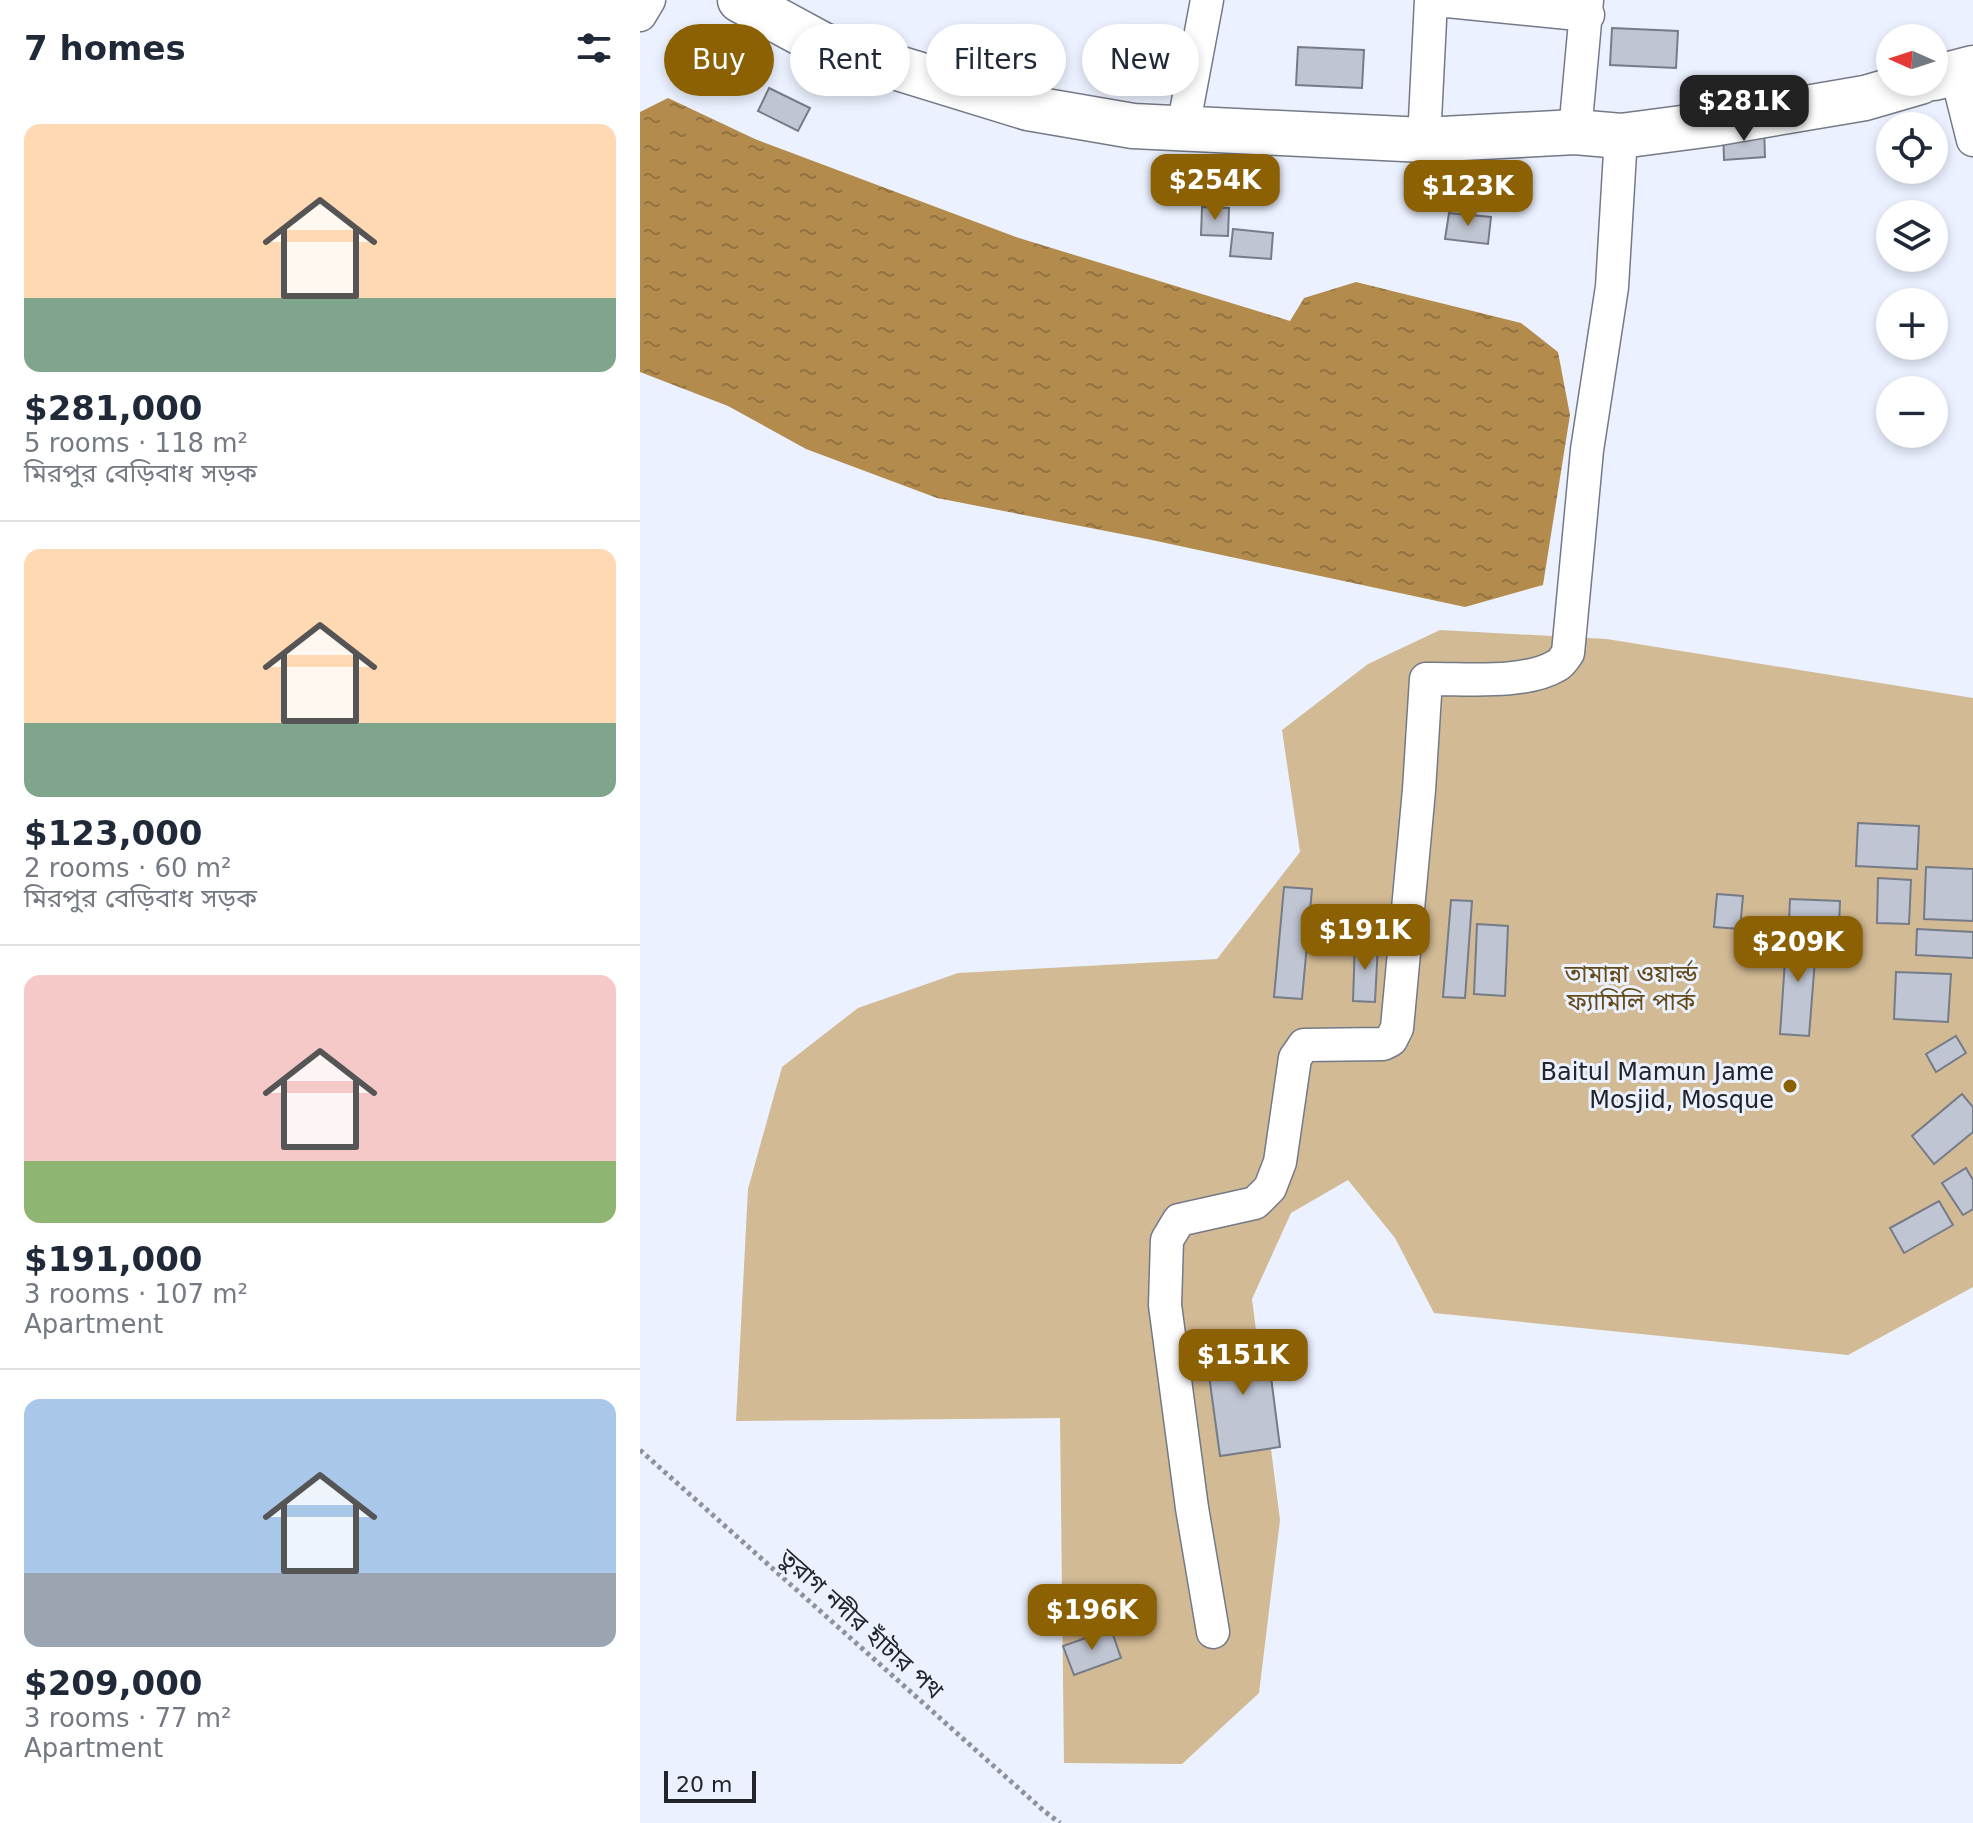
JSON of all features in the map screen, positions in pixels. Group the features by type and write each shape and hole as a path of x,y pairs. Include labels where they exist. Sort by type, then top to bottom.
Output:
{"highway":[{"path":"740,0 823,45 1028,108 1133,126 1424,140 1575,132 1621,136 1712,124 1876,95"}],"street":[{"path":"640,15 649,0"},
{"path":"1183,128 1207,0"},
{"path":"1424,140 1434,0 1588,7 1575,132"},
{"path":"1948,80 1973,140"},
{"path":"1213,1632 1192,1508 1165,1305 1167,1240 1179,1220 1255,1203 1270,1188 1280,1162 1295,1058 1304,1045 1383,1044 1391,1040 1397,1028 1426,679 1509,677 1545,672 1560,665 1568,653 1587,450 1612,287 1621,136"}],"path":[{"name":"তুরাগ নদীর হাঁটার পথ","path":"640,1450 1060,1823"}],"green space":[{"name":"তামান্না ওয়ার্ল্ড ফ্যামিলি পার্ক","path":"1440,630 1607,639 1973,698 1973,1287 1848,1355 1434,1313 1395,1238 1348,1180 1291,1213 1252,1299 1280,1520 1259,1693 1182,1764 1064,1763 1060,1418 736,1421 748,1189 782,1067 858,1008 958,973 1217,959 1300,852 1282,730 1368,664"}],"water":[{"path":"668,98 755,139 1019,238 1290,321 1304,298 1356,282 1521,323 1558,352 1570,415 1543,585 1465,607 937,498 806,449 728,406 640,372 640,112"}],"building":[{"path":"1612,28 1678,31 1676,68 1610,65"},
{"path":"1298,47 1364,50 1362,88 1296,85"},
{"path":"774,90 810,108 798,131 758,111 765,96 774,96"},
{"path":"1764,127 1765,157 1724,160 1723,129"},
{"path":"1202,207 1229,208 1228,236 1201,235"},
{"path":"1449,213 1491,217 1488,244 1445,239"},
{"path":"1233,229 1273,233 1271,259 1230,256"},
{"path":"1858,823 1919,826 1917,869 1856,866"},
{"path":"1926,867 1973,869 1973,921 1924,919"},
{"path":"1878,878 1911,880 1909,924 1877,923"},
{"path":"1284,887 1312,889 1302,999 1274,997"},
{"path":"1717,894 1743,896 1740,929 1714,927"},
{"path":"1790,899 1840,901 1839,926 1789,923"},
{"path":"1451,900 1472,901 1465,998 1443,997"},
{"path":"1477,924 1508,926 1505,996 1474,994"},
{"path":"1917,929 1973,932 1973,958 1916,955"},
{"path":"1787,932 1817,934 1809,1036 1780,1034"},
{"path":"1355,942 1378,943 1375,1002 1353,1001"},
{"path":"1896,972 1951,974 1948,1022 1894,1019"},
{"path":"1956,1036 1966,1053 1936,1072 1926,1054"},
{"path":"1962,1094 1973,1107 1973,1132 1934,1164 1912,1136"},
{"path":"1966,1168 1973,1180 1973,1209 1963,1215 1942,1183"},
{"path":"1939,1201 1953,1225 1904,1253 1890,1228"},
{"path":"1266,1338 1280,1447 1220,1456 1205,1346"},
{"path":"1111,1629 1121,1658 1074,1675 1063,1646"}],"place":[{"name":"Baitul Mamun Jame Mosjid, Mosque","path":"1790,1086"}]}
